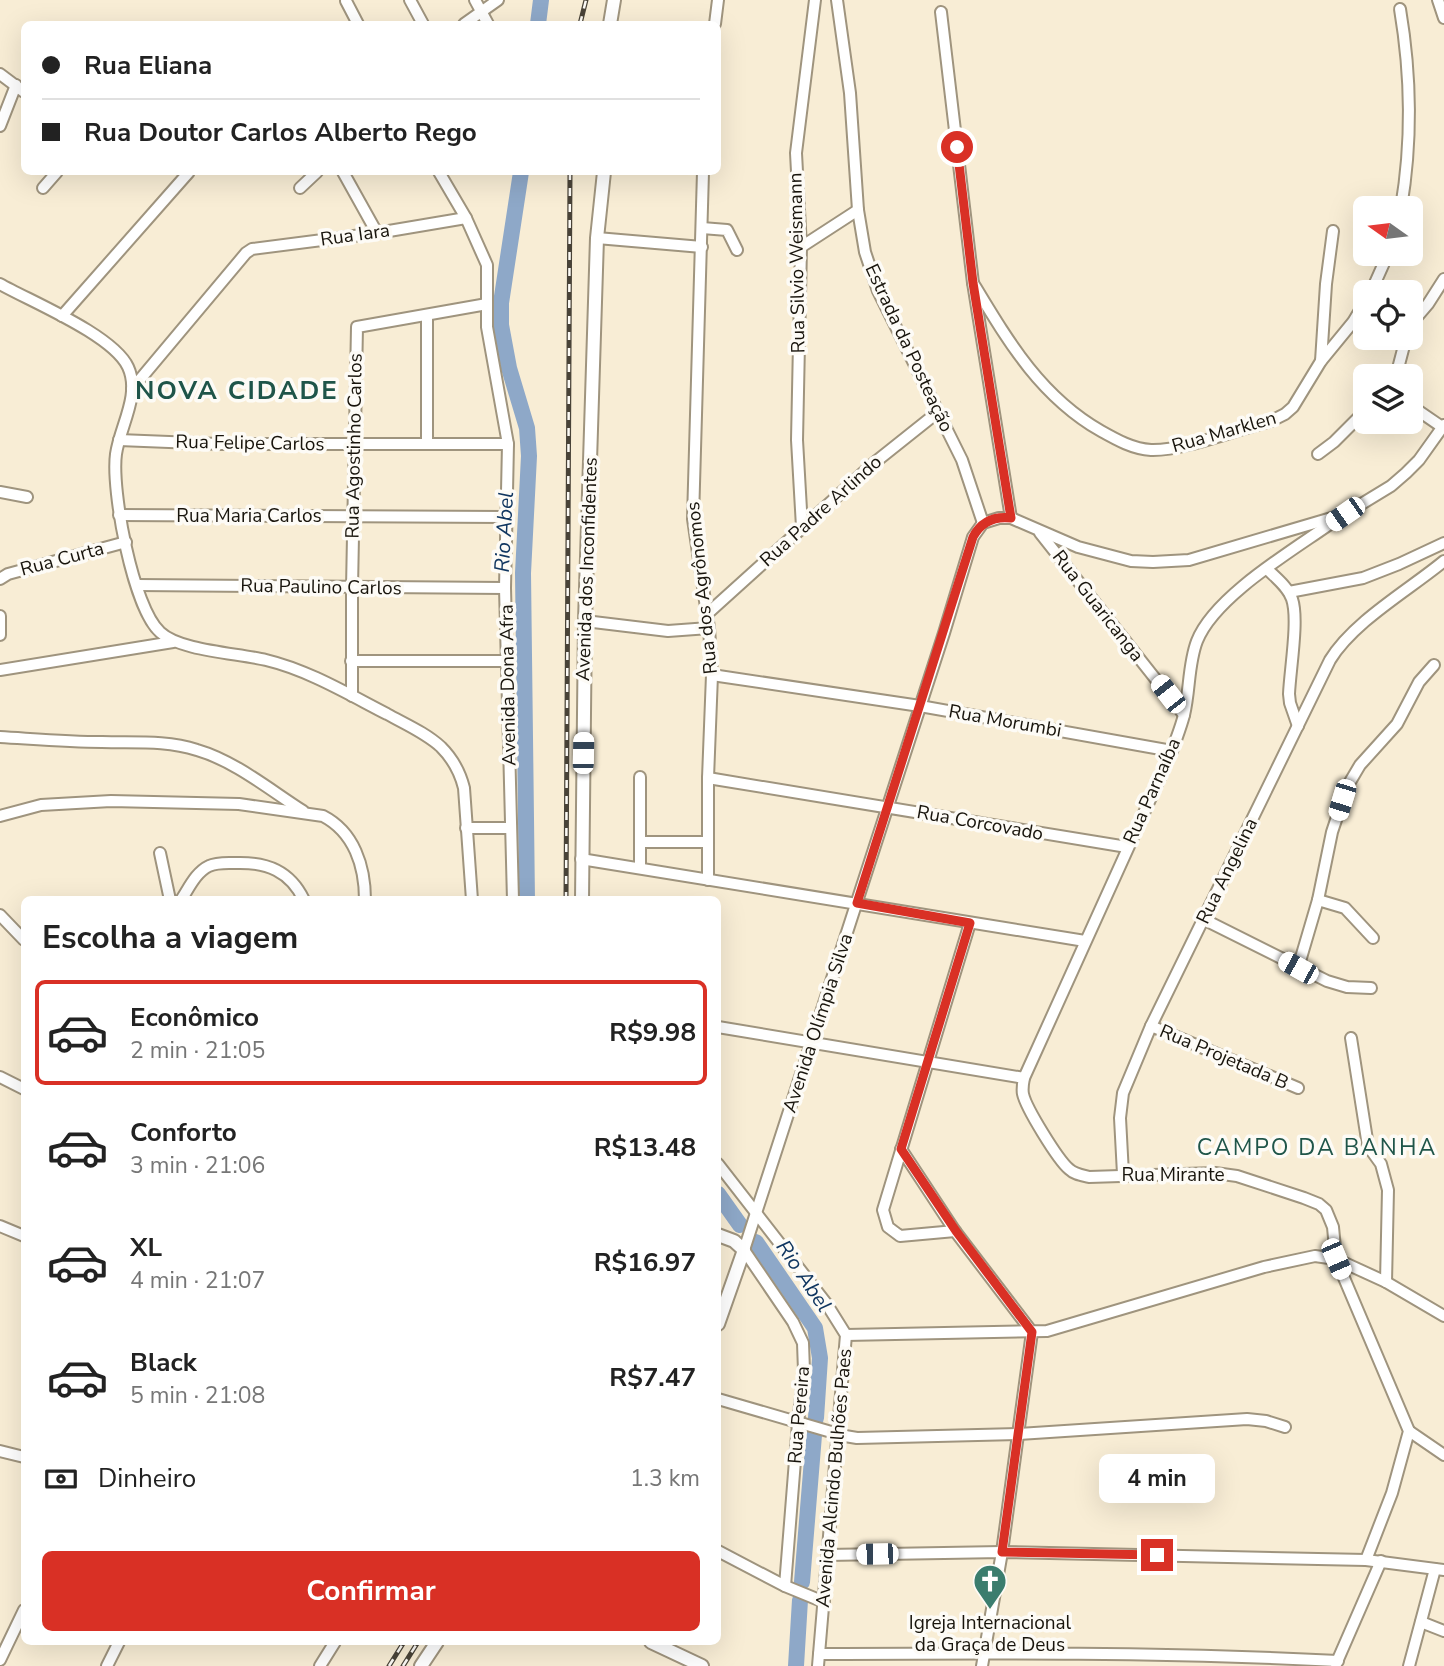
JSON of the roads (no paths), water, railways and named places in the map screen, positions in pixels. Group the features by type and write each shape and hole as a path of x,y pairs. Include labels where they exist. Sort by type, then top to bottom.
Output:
{"main road":[{"path":"610,21 614,0"},
{"name":"Avenida dos Inconfidentes","path":"582,896 585,621 597,238 604,175"},
{"name":"Rua Pereira","path":"721,1237 745,1247"},
{"name":"Avenida Olímpia Silva","path":"721,1315 745,1247"},
{"path":"421,1666 435,1645"},
{"path":"657,1645 702,1666"}],"street":[{"path":"410,0 421,21"},
{"path":"475,0 486,21"},
{"path":"469,21 498,0"},
{"path":"715,21 718,0"},
{"name":"Rua Silvio Weismann","path":"802,527 797,440 800,247 796,141 815,0"},
{"name":"Estrada da Posteação","path":"837,0 850,93 858,210 865,252 874,281 962,460 983,523"},
{"path":"1438,0 1444,18"},
{"path":"346,1 356,21"},
{"path":"1400,9 1409,79 1407,165 1403,196"},
{"path":"941,12 973,283 1011,518"},
{"path":"0,74 20,89 0,126"},
{"path":"43,188 54,175"},
{"path":"62,316 186,175"},
{"path":"300,188 314,175"},
{"path":"345,175 377,233"},
{"name":"Avenida Dona Afra","path":"441,175 466,218 487,264 490,345 508,444 505,588 513,896"},
{"name":"Rua dos Agrônomos","path":"703,175 693,519 709,628 712,676 708,880"},
{"path":"800,247 858,210"},
{"name":"Rua Iara","path":"132,389 246,253 261,247 377,233 466,218"},
{"path":"702,228 727,230 737,250"},
{"path":"1321,361 1333,231"},
{"path":"597,238 702,247"},
{"path":"1423,311 1444,279"},
{"name":"Rua Marklen","path":"973,283 1019,357 1048,391 1089,424 1112,437 1150,450 1180,446 1278,418 1293,407 1321,361 1353,322"},
{"path":"0,284 62,316 114,349 128,366 132,389 129,408 118,440 115,484 119,515 137,585 156,628 173,642"},
{"name":"Rua Agostinho Carlos","path":"352,696 357,327 487,304"},
{"path":"427,316 427,444"},
{"name":"Rua Padre Arlindo","path":"707,614 873,463 938,412"},
{"path":"983,523 999,518 1011,518 1039,531 1131,561 1171,562 1218,552 1345,514 1391,486 1419,460 1443,426 1423,413"},
{"path":"1318,454 1353,423"},
{"name":"Rua Felipe Carlos","path":"118,440 219,444 508,444"},
{"path":"0,492 27,497"},
{"name":"Rua Parnaíba","path":"1024,1078 1172,751 1184,715 1193,655 1202,629 1220,606 1345,514"},
{"name":"Rua Maria Carlos","path":"119,515 506,517"},
{"name":"Avenida Olímpia Silva","path":"745,1247 973,537 983,523"},
{"name":"Rua Guaricanga","path":"1039,531 1184,715"},
{"name":"Rua Curta","path":"4,576 126,542"},
{"path":"1289,592 1363,578 1444,542"},
{"name":"Rua Angelina","path":"1124,1174 1120,1099 1151,1026 1335,653 1396,597 1444,561"},
{"path":"0,563 4,576"},
{"path":"1267,569 1289,592 1295,614 1290,703 1298,726"},
{"name":"Rua Paulino Carlos","path":"137,585 505,588"},
{"path":"0,616 0,635"},
{"path":"585,621 668,631 709,628"},
{"path":"0,670 173,642 267,660 292,668 352,696 418,731 441,747 459,771 464,788 472,896"},
{"path":"351,661 507,661"},
{"path":"1298,968 1318,900 1332,832 1347,787 1360,765 1397,724 1419,682 1434,665"},
{"name":"Rua Morumbi","path":"712,676 920,706 1172,751"},
{"path":"0,737 80,742 155,742 184,746 199,750 227,764 306,813"},
{"path":"640,777 640,869"},
{"name":"Rua Corcovado","path":"708,778 1127,848"},
{"path":"0,816 41,806 111,801 239,804 306,813 335,822 349,837 361,868 364,896"},
{"path":"467,828 512,828"},
{"path":"640,842 708,842"},
{"path":"160,853 169,896"},
{"path":"581,859 1085,941"},
{"path":"184,896 195,878 212,864 252,862 270,866 285,874 302,896"},
{"path":"1318,900 1345,908 1373,938"},
{"path":"0,915 21,937"},
{"path":"1203,919 1298,968 1338,984 1371,988"},
{"path":"956,1231 900,1236 888,1227 883,1210 970,923"},
{"name":"Rua Projetada B","path":"1151,1026 1298,1087"},
{"path":"721,1028 1024,1078"},
{"path":"1351,1038 1368,1146 1381,1164 1388,1190 1386,1282"},
{"path":"0,1077 21,1087"},
{"name":"Rua Mirante","path":"1024,1078 1023,1094 1026,1104 1063,1164 1071,1171 1089,1177 1215,1172 1237,1176 1323,1206 1330,1217 1336,1259 1409,1431"},
{"path":"901,1149 956,1231 1032,1332 1002,1552 982,1666"},
{"name":"Avenida Alcindo Bulhões Paes","path":"721,1169 754,1219 825,1303 846,1335 832,1432 827,1555 820,1600 818,1660"},
{"path":"0,1226 21,1235"},
{"name":"Rua Pereira","path":"745,1247 793,1322 803,1343 801,1424 788,1588"},
{"path":"846,1335 1032,1332 1060,1328 1287,1261 1315,1256 1336,1259 1386,1282 1444,1316"},
{"path":"721,1400 801,1424 857,1437 1019,1434 1247,1419 1285,1427"},
{"path":"1366,1560 1392,1493 1409,1431 1444,1455"},
{"path":"1,1453 21,1456"},
{"path":"827,1555 1002,1552 1366,1560 1439,1569 1409,1666"},
{"path":"721,1553 788,1588 820,1600"},
{"path":"818,1660 986,1652 1336,1663 1381,1561"},
{"path":"0,1660 21,1616"},
{"path":"1421,1622 1444,1631"},
{"path":"107,1666 117,1645"},
{"path":"320,1666 333,1645"},
{"path":"1109,1666 1113,1654"}],"waterway":[{"name":"Rio Abel","path":"538,21 541,0"},
{"name":"Rio Abel","path":"521,175 501,303 501,325 509,368 527,428 529,456 523,573 527,896"},
{"name":"Rio Abel","path":"721,1198 740,1225"},
{"name":"Rio Abel","path":"756,1242 815,1328 820,1358 816,1418"},
{"name":"Rio Abel","path":"802,1582 814,1435"},
{"name":"Rio Abel","path":"796,1666 800,1600"}],"railway":[{"path":"581,21 586,0"},
{"path":"566,896 570,175"},
{"path":"389,1666 402,1645"},
{"path":"403,1666 416,1645"}],"place":[{"name":"Igreja Internacional da Graça de Deus","path":"990,1611"}],"district":[{"name":"NOVA CIDADE","path":"237,390"},
{"name":"CAMPO DA BANHA","path":"1317,1147"}]}
